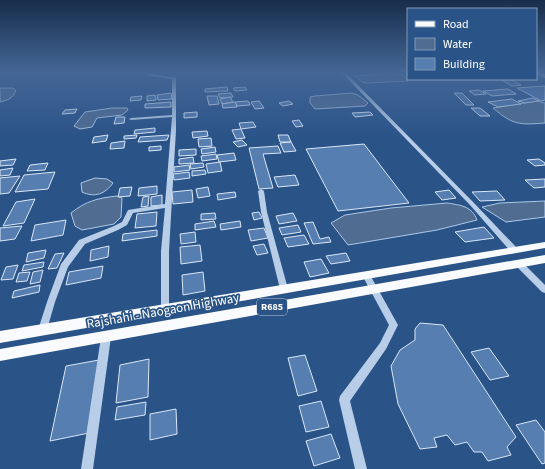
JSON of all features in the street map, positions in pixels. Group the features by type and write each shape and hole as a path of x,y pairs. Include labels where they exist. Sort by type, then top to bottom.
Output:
{"main road":[{"name":"Rajshahi - Naogaon Highway","path":"0,337 545,245"},
{"name":"Rajshahi - Naogaon Highway","path":"0,356 545,259"}],"street":[{"path":"165,310 165,251 174,116 174,94"},
{"path":"364,94 472,204 514,250"},
{"path":"131,119 174,116"},
{"path":"261,191 264,212 284,289"},
{"path":"44,330 51,302 64,266 82,242 125,223 130,211 168,206"},
{"path":"518,263 545,290"},
{"path":"361,469 344,400 383,346 394,325 366,275"},
{"path":"87,469 106,336"}],"water":[{"path":"0,94 14,94 10,99 0,102"},
{"path":"355,94 368,103 365,106 315,109 310,103 310,97"},
{"path":"537,101 545,103 545,123 517,123 506,118 493,108"},
{"path":"112,108 127,108 128,110 122,115 97,118 92,127 80,129 74,126 85,112"},
{"path":"95,178 107,179 113,183 107,190 99,194 91,195 82,192 81,183"},
{"path":"117,196 122,198 121,217 114,224 82,230 75,226 71,213 92,201"},
{"path":"545,201 545,217 506,222 482,207 500,203"},
{"path":"447,203 469,209 475,215 477,220 437,230 348,245 331,223 345,215 391,208"}],"building":[{"path":"171,94 172,99 158,100 157,95"},
{"path":"218,94 231,94 233,97 220,98"},
{"path":"455,94 463,94 474,105 466,105"},
{"path":"488,94 516,94 492,96"},
{"path":"528,94 545,94 545,100 541,101"},
{"path":"155,95 156,100 147,101 147,96"},
{"path":"142,96 141,100 130,101 131,97"},
{"path":"207,96 217,96 219,104 209,105"},
{"path":"230,97 233,102 222,104 220,99"},
{"path":"532,98 539,101 525,103 518,101"},
{"path":"512,99 521,104 498,107 488,102"},
{"path":"248,101 250,105 237,106 235,102"},
{"path":"259,101 264,108 255,109 251,102"},
{"path":"289,101 293,104 283,106 279,103"},
{"path":"171,102 171,107 145,108 145,104"},
{"path":"235,102 237,107 223,108 222,104"},
{"path":"471,108 480,108 490,116 480,116"},
{"path":"77,109 75,113 62,114 65,110"},
{"path":"197,112 197,117 184,118 184,113"},
{"path":"370,112 373,115 355,117 352,113"},
{"path":"116,117 125,117 124,123 114,124"},
{"path":"299,120 303,126 296,127 292,121"},
{"path":"253,122 256,127 241,129 239,123"},
{"path":"155,128 155,132 134,134 135,130"},
{"path":"241,129 245,138 236,139 232,130"},
{"path":"207,131 208,136 193,138 192,132"},
{"path":"108,135 106,141 92,143 94,137"},
{"path":"137,135 136,138 124,139 124,136"},
{"path":"169,135 167,140 138,142 140,137"},
{"path":"278,135 288,135 291,142 280,142"},
{"path":"211,138 212,146 199,147 198,139"},
{"path":"242,140 247,145 238,147 233,142"},
{"path":"125,141 124,148 110,149 111,143"},
{"path":"291,142 296,151 284,152 280,143"},
{"path":"364,144 409,203 338,211 306,149"},
{"path":"161,146 161,150 149,151 149,147"},
{"path":"278,146 281,153 263,154 273,188 259,189 249,148"},
{"path":"215,147 216,152 202,154 201,149"},
{"path":"196,149 196,155 179,156 179,150"},
{"path":"234,153 236,160 219,162 217,155"},
{"path":"216,154 217,159 202,161 201,156"},
{"path":"193,157 194,163 179,164 179,159"},
{"path":"16,159 13,165 0,166 0,161"},
{"path":"539,159 545,163 545,165 535,166 527,160"},
{"path":"220,162 222,171 208,173 206,164"},
{"path":"48,163 45,170 27,171 30,165"},
{"path":"203,163 204,167 191,169 190,164"},
{"path":"189,165 190,170 174,172 174,167"},
{"path":"13,168 10,175 0,176 0,170"},
{"path":"205,170 206,174 192,176 192,171"},
{"path":"55,172 48,189 15,192 24,175"},
{"path":"189,172 190,178 174,180 173,174"},
{"path":"295,175 299,185 278,187 274,177"},
{"path":"20,176 9,193 0,194 0,178"},
{"path":"545,179 545,187 534,188 525,180"},
{"path":"157,186 157,194 138,196 139,188"},
{"path":"132,187 130,196 118,197 120,188"},
{"path":"208,187 210,196 198,198 196,189"},
{"path":"192,190 193,202 173,204 172,192"},
{"path":"449,190 456,198 442,200 435,192"},
{"path":"497,191 505,200 480,201 472,192"},
{"path":"235,192 236,197 218,200 217,194"},
{"path":"162,195 162,205 151,206 151,197"},
{"path":"149,196 148,206 141,207 143,197"},
{"path":"35,199 24,223 3,226 16,202"},
{"path":"157,212 156,226 135,228 137,214"},
{"path":"259,212 262,218 254,220 252,213"},
{"path":"215,213 216,219 201,220 201,214"},
{"path":"293,213 297,221 279,224 276,216"},
{"path":"66,220 63,235 31,241 35,225"},
{"path":"214,221 216,227 195,230 195,224"},
{"path":"240,221 241,227 221,230 220,224"},
{"path":"313,222 320,239 329,237 331,242 313,244 304,223"},
{"path":"298,225 301,232 282,235 279,228"},
{"path":"22,226 15,239 0,241 0,228"},
{"path":"484,227 494,238 465,242 455,232"},
{"path":"264,228 268,238 251,241 248,230"},
{"path":"157,230 157,236 122,241 123,234"},
{"path":"195,232 196,242 181,244 180,234"},
{"path":"304,235 309,244 288,247 284,238"},
{"path":"264,244 268,253 257,255 253,246"},
{"path":"200,245 202,261 181,264 180,247"},
{"path":"109,246 108,257 90,261 91,250"},
{"path":"46,250 44,258 26,262 28,253"},
{"path":"64,253 57,268 48,269 55,254"},
{"path":"346,253 350,261 331,264 326,256"},
{"path":"321,259 329,273 310,277 304,262"},
{"path":"44,262 43,267 22,271 24,265"},
{"path":"18,265 13,279 1,280 6,267"},
{"path":"103,266 101,278 66,285 69,272"},
{"path":"43,270 40,282 30,284 33,272"},
{"path":"30,272 27,281 16,282 19,273"},
{"path":"203,272 205,291 183,295 182,275"},
{"path":"40,285 39,292 12,298 14,291"},
{"path":"420,323 443,325 516,437 507,447 511,455 488,461 482,452 474,452 467,442 455,445 447,435 434,438 437,447 420,449 398,404 391,366 400,350 415,340 415,329"},
{"path":"489,348 509,376 490,380 471,352"},
{"path":"305,355 317,391 298,396 288,358"},
{"path":"149,359 148,397 116,403 120,365"},
{"path":"99,360 89,433 50,441 66,366"},
{"path":"321,401 329,427 306,432 299,406"},
{"path":"146,402 145,415 115,420 117,407"},
{"path":"176,409 177,434 150,440 150,414"},
{"path":"536,420 545,432 545,463 542,464 516,425"},
{"path":"331,434 340,458 314,466 306,441"}]}
